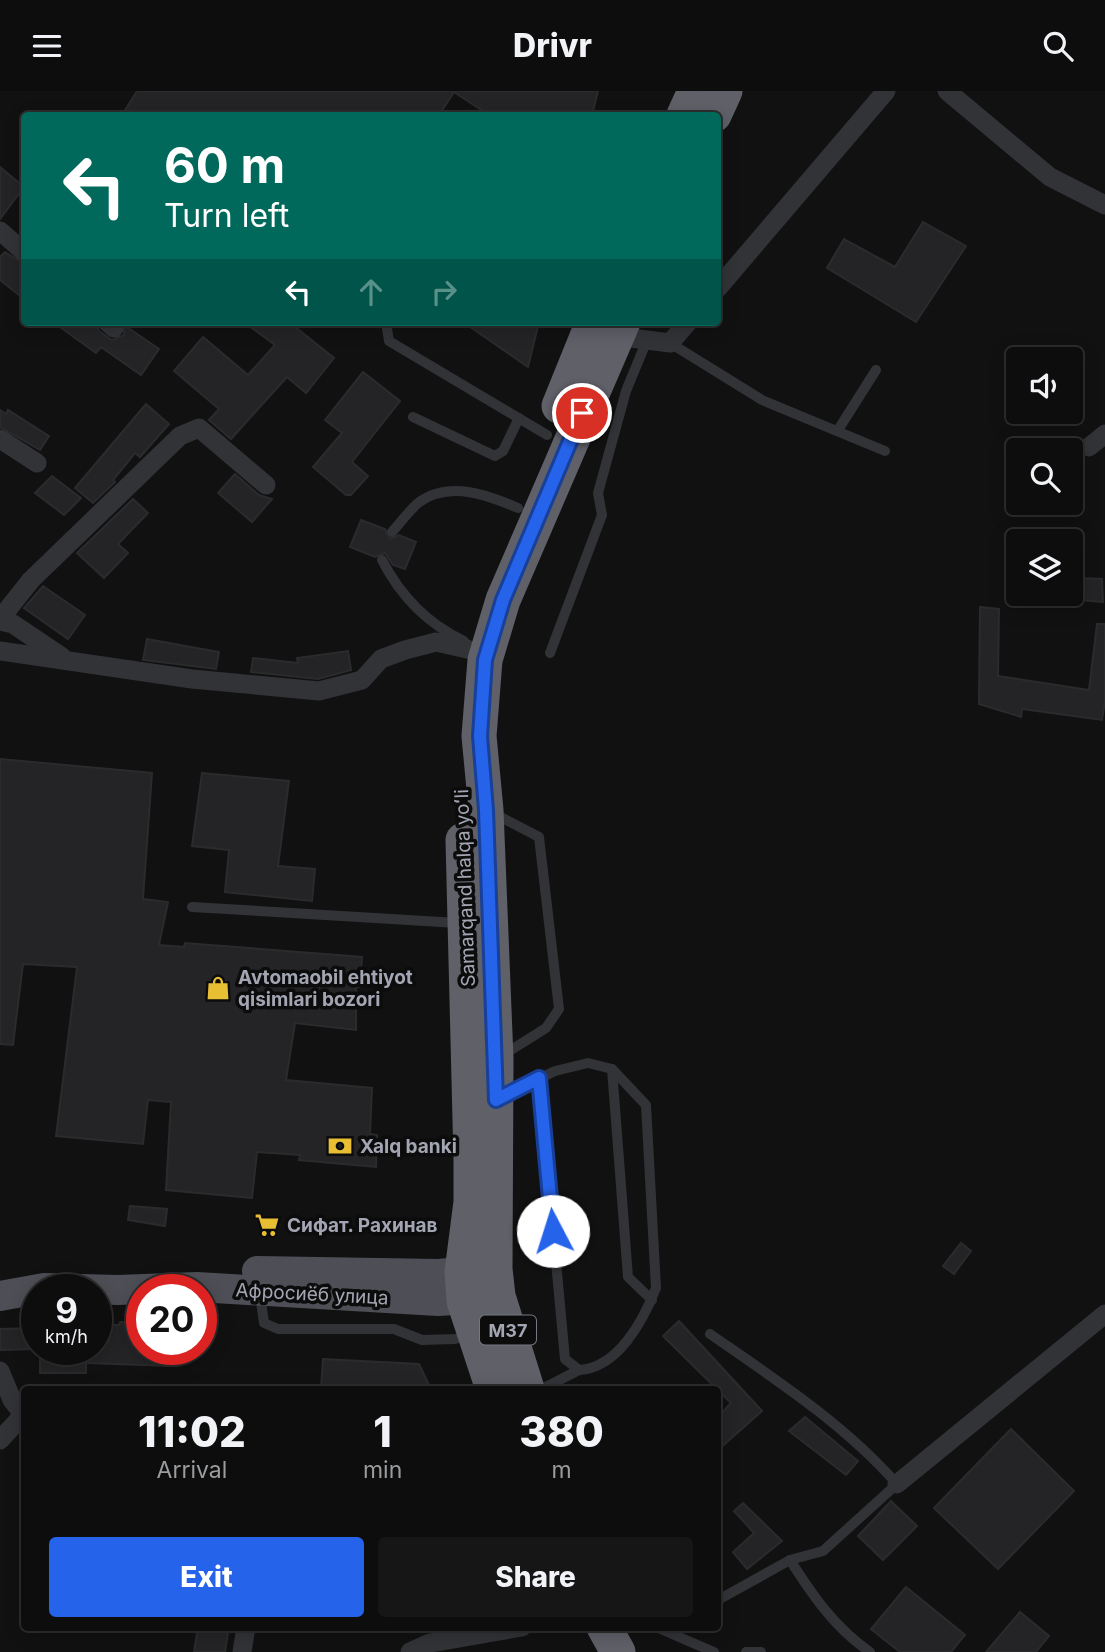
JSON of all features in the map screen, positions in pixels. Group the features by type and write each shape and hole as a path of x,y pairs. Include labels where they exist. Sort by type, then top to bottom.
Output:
{"highway":[{"path":"685,112 695,91"},
{"path":"715,112 725,91"},
{"name":"Samarqand halqa yoʻli","path":"526,1386 480,1284 471,1191 460,723 468,647 484,591 518,508 533,427 611,339"},
{"name":"Samarqand halqa yoʻli","path":"492,1386 473,1334 496,1100 486,810 480,736 485,660 503,600 611,339"},
{"path":"606,1631 618,1652"}],"main road":[{"name":"Афросиёб улица","path":"0,1281 144,1271 480,1284"},
{"name":"Афросиёб улица","path":"0,1296 44,1287 118,1290 197,1287 260,1291 480,1284"}],"street":[{"path":"721,284 886,91"},
{"path":"947,91 1050,177 1105,205"},
{"path":"0,231 21,249"},
{"path":"611,339 670,343 685,326"},
{"path":"68,660 13,624 0,620 30,580 180,436 199,428 266,485"},
{"path":"1089,447 1105,434"},
{"path":"0,439 37,463"},
{"path":"0,651 192,679 319,691 362,680 382,659 404,650 436,642 468,647"},
{"path":"897,1483 1105,1314"},
{"path":"0,1371 12,1400 21,1410"},
{"path":"0,1440 21,1417"},
{"path":"242,1652 245,1631"},
{"path":"410,1652 430,1643 499,1631"}],"lane":[{"path":"387,326 389,341 533,427 495,456 413,417"},
{"path":"550,653 602,515 598,493 626,391 611,339"},
{"path":"670,343 762,400 885,450"},
{"path":"838,430 876,370"},
{"path":"393,533 419,503 443,493 480,492 518,508"},
{"path":"382,560 395,586 438,628 468,647"},
{"path":"486,810 539,837 559,1009 546,1028 496,1059"},
{"path":"192,907 466,924"},
{"path":"496,1100 555,1071 588,1063 612,1069 646,1105 656,1289 645,1316 629,1341 591,1370 579,1370 548,1386"},
{"path":"612,1069 628,1277 652,1300"},
{"path":"539,1078 565,1359 579,1370"},
{"path":"260,1291 264,1323 278,1329 394,1329 422,1340 455,1339 473,1334"},
{"path":"710,1334 781,1383 876,1460 897,1483 822,1551 790,1560 721,1598"},
{"path":"790,1560 818,1604 853,1640 870,1652"},
{"path":"650,1633 714,1652"},
{"path":"746,1652 761,1652"}],"building":[{"path":"137,91 598,91 593,112 484,112 454,92 441,112 124,112"},
{"path":"0,167 21,184 21,191 0,219"},
{"path":"923,222 966,246 916,322 827,268 844,239 895,267"},
{"path":"5,252 21,262 21,297 0,280 0,257"},
{"path":"59,326 97,326 99,331 112,340 124,335 124,326 128,326 159,349 141,375 101,347 96,353"},
{"path":"249,326 294,326 334,358 306,393 287,377 231,439 209,420 219,409 174,371 203,337 248,375 275,345"},
{"path":"469,326 538,326 528,367"},
{"path":"363,372 400,401 352,462 368,476 351,495 346,495 313,467 342,433 325,420"},
{"path":"146,404 169,424 140,457 135,453 113,480 115,482 93,503 75,488"},
{"path":"0,410 6,414 8,410 49,436 40,450 0,427"},
{"path":"235,474 259,495 272,499 252,522 218,493"},
{"path":"52,476 81,498 64,515 35,493"},
{"path":"133,499 148,513 118,544 128,553 104,578 77,553"},
{"path":"361,520 385,529 390,539 399,535 416,542 405,569 393,565 385,553 375,557 350,547"},
{"path":"1083,578 1102,579 1103,602 1083,600"},
{"path":"43,586 85,615 68,639 24,608"},
{"path":"980,607 999,609 998,676 1089,690 1097,624 1105,624 1105,701 1102,720 1022,709 1021,717 979,704"},
{"path":"147,639 219,652 216,669 143,660"},
{"path":"348,651 351,670 318,679 251,672 253,658 298,663 297,658"},
{"path":"0,759 152,773 143,899 168,902 159,945 184,947 185,943 362,957 360,987 356,987 356,1030 295,1023 286,1080 372,1088 370,1134 377,1135 376,1167 299,1160 300,1155 257,1152 252,1198 166,1190 171,1102 148,1100 143,1144 56,1136 77,967 23,964 13,1045 0,1044"},
{"path":"202,773 289,781 278,866 315,869 312,901 225,892 229,850 192,846"},
{"path":"130,1206 167,1209 165,1226 128,1220"},
{"path":"961,1243 971,1251 954,1274 943,1266"},
{"path":"679,1321 762,1411 721,1447 721,1414 731,1403 721,1393 721,1386 714,1386 663,1336"},
{"path":"120,1322 126,1322 126,1364 112,1364 112,1325 119,1325"},
{"path":"21,1328 21,1349 0,1350 0,1329"},
{"path":"323,1359 419,1364 430,1386 321,1386"},
{"path":"40,1365 86,1365 86,1373 40,1373"},
{"path":"805,1417 858,1461 846,1475 789,1431"},
{"path":"1011,1429 1074,1491 998,1569 934,1508"},
{"path":"891,1501 917,1526 883,1560 858,1536"},
{"path":"743,1503 782,1541 747,1569 733,1552 754,1533 734,1511"},
{"path":"906,1587 965,1635 951,1652 900,1652 871,1629"},
{"path":"1020,1612 1049,1636 1036,1652 986,1652"},
{"path":"197,1631 228,1631 225,1652 194,1652"}],"place":[{"name":"Avtomaobil ehtiyot qisimlari bozori","path":"218,988"},
{"name":"Xalq banki","path":"340,1146"},
{"name":"Сифат. Рахинав","path":"267,1225"}],"route":[{"path":"553,1231 539,1078 496,1100 486,810 480,736 485,660 503,600 582,413"}]}
